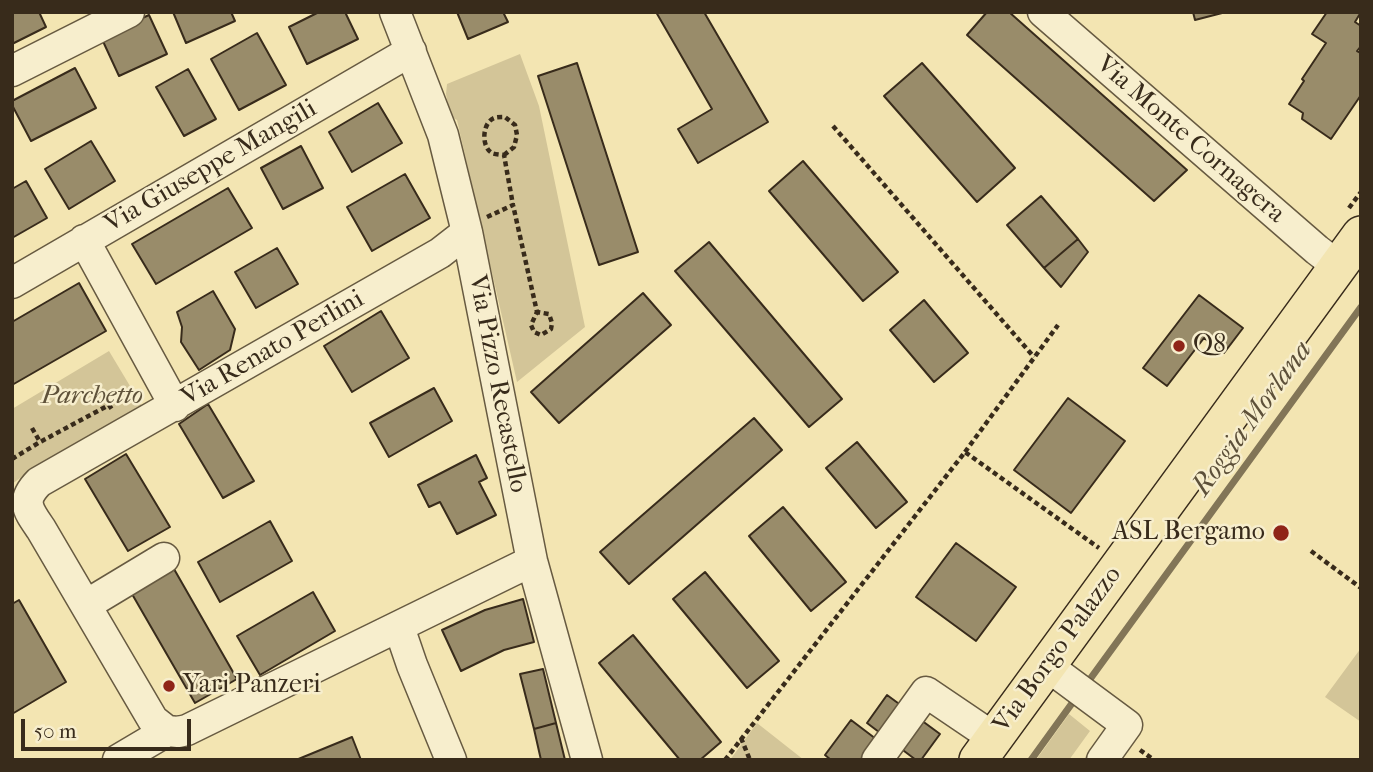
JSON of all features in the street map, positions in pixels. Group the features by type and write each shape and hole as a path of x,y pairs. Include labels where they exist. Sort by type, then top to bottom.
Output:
{"main road":[{"name":"Via Borgo Palazzo","path":"986,749 1053,671 1361,235"}],"street":[{"path":"12,71 129,12"},
{"name":"Via Pizzo Recastello","path":"395,12 443,135 467,232 532,561 587,760"},
{"name":"Via Monte Cornagera","path":"1043,12 1338,266"},
{"name":"Via Giuseppe Mangili","path":"12,283 411,51"},
{"name":"Via Renato Perlini","path":"86,605 29,511 27,501 31,490 39,482 440,253 467,232"},
{"path":"84,240 175,406"},
{"path":"164,558 86,605 153,719 167,731 178,732 187,730 532,561"},
{"path":"399,627 451,760"},
{"path":"1053,671 1127,725 1102,760"},
{"path":"877,760 926,692 986,749"},
{"path":"118,760 167,731"}],"path":[{"path":"505,117 514,125 517,135 514,147 504,155 492,153 486,147 484,136 488,123 495,118 505,117"},
{"path":"833,126 1034,357"},
{"path":"504,155 537,312 531,325 534,332 541,335 551,329 552,323 549,314 537,312"},
{"path":"467,232 479,220 513,205"},
{"path":"724,760 965,452 1058,325"},
{"path":"12,459 109,405"},
{"path":"32,428 40,442"},
{"path":"965,452 1101,550"},
{"path":"1311,551 1361,588"},
{"path":"741,738 750,760"}],"green space":[{"path":"520,54 539,106 585,327 517,382 457,120 450,116 446,94 447,84"},
{"name":"Parchetto","path":"109,351 142,406 12,484 12,409"},
{"path":"1361,648 1361,722 1325,697"},
{"path":"1069,714 1090,731 1069,760 1036,760"},
{"path":"757,723 804,760 730,760"}],"building":[{"path":"12,12 39,12 46,27 12,44"},
{"path":"173,12 231,12 235,21 186,43"},
{"path":"319,12 345,12 358,39 307,64 289,27"},
{"path":"457,12 503,12 508,22 468,39"},
{"path":"656,12 704,12 768,122 698,163 678,129 712,109"},
{"path":"987,12 1009,12 1187,170 1154,201 967,35"},
{"path":"1193,12 1226,12 1195,20"},
{"path":"1327,12 1361,12 1355,22 1361,26 1361,46 1357,51 1361,53 1361,95 1331,139 1302,119 1303,113 1289,104 1326,43 1312,34"},
{"path":"149,15 167,54 119,76 101,37"},
{"path":"257,33 286,85 239,110 211,59"},
{"path":"577,63 638,252 599,265 538,76"},
{"path":"922,63 1015,168 977,202 884,96"},
{"path":"75,68 96,108 31,141 12,101"},
{"path":"188,69 216,119 184,136 156,87"},
{"path":"378,103 402,143 352,172 329,132"},
{"path":"91,141 115,181 69,209 45,169"},
{"path":"301,146 323,188 283,209 261,168"},
{"path":"803,161 898,272 863,301 769,191"},
{"path":"405,174 430,218 372,251 347,207"},
{"path":"26,181 47,218 12,238 12,189"},
{"path":"228,188 252,228 156,284 132,244"},
{"path":"1041,196 1078,239 1044,268 1007,225"},
{"path":"1078,239 1088,252 1061,287 1044,268"},
{"path":"709,242 842,399 809,427 675,271"},
{"path":"277,248 298,284 256,308 235,272"},
{"path":"79,283 106,331 12,385 12,322"},
{"path":"213,291 235,329 230,350 199,370 181,342 182,327 177,312"},
{"path":"643,293 671,325 559,423 531,392"},
{"name":"Q8","path":"1199,295 1243,328 1224,353 1204,338 1167,386 1143,368"},
{"path":"924,300 968,353 934,382 890,330"},
{"path":"381,311 409,358 352,392 324,346"},
{"path":"434,388 452,421 389,457 370,423"},
{"path":"1068,398 1125,441 1071,513 1014,470"},
{"path":"208,404 254,481 223,498 179,424"},
{"path":"754,418 782,450 629,584 600,552"},
{"path":"857,442 907,502 876,528 826,468"},
{"path":"126,454 170,527 128,551 85,479"},
{"path":"476,455 487,478 479,482 496,515 457,534 440,502 429,507 418,485"},
{"path":"783,507 846,582 811,611 749,536"},
{"path":"270,521 292,561 220,602 198,562"},
{"path":"956,543 1016,587 976,641 916,597"},
{"path":"174,569 237,679 195,703 132,594"},
{"path":"705,572 779,661 747,688 673,599"},
{"path":"313,592 335,631 260,675 237,636"},
{"path":"523,599 534,642 504,650 461,671 442,630 485,610"},
{"path":"19,600 66,682 12,714 12,604"},
{"path":"633,635 721,742 700,760 680,760 599,663"},
{"path":"543,669 556,723 534,729 520,674"},
{"path":"887,695 940,734 921,760 916,760 867,723"},
{"path":"851,720 876,739 861,760 831,760 825,755"},
{"path":"556,723 565,760 541,760 534,729"},
{"path":"352,737 361,760 296,760"}],"waterway":[{"name":"Roggia Morlana","path":"1085,686 1361,307"},
{"name":"Roggia Morlana","path":"1031,760 1078,695"}],"place":[{"name":"Q8","path":"1179,346"},
{"name":"ASL Bergamo","path":"1281,533"},
{"name":"Yari Panzeri","path":"169,686"}]}
